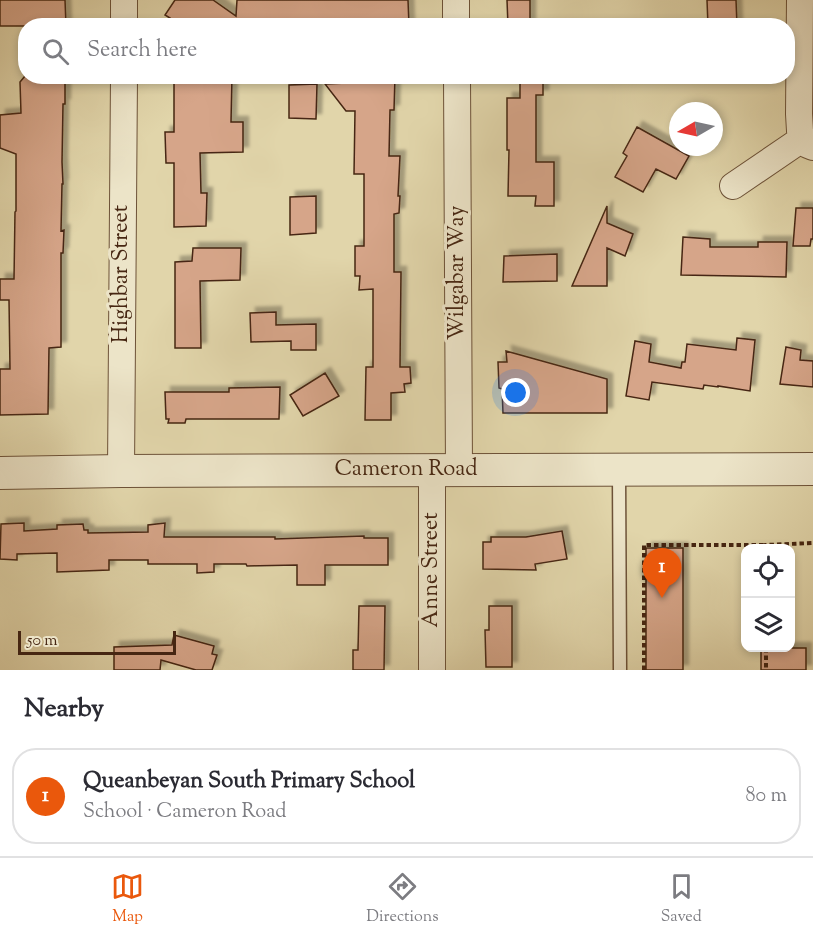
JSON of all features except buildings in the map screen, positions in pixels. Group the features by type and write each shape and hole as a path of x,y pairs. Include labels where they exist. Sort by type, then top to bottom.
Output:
{"street":[{"path":"124,0 124,18"},
{"path":"456,0 456,18"},
{"path":"733,186 807,143 800,131 799,114 800,0"},
{"name":"Highbar Street","path":"121,471 124,84"},
{"name":"Wilgabar Way","path":"445,470 457,84"},
{"name":"Cameron Road","path":"0,473 813,469"},
{"name":"Anne Street","path":"432,670 445,470"}],"lane":[{"path":"619,470 620,670"}],"path":[{"path":"795,544 813,543"},
{"path":"644,670 644,545 741,547"},
{"path":"766,652 766,670"}],"place":[{"name":"Queanbeyan South Primary School","path":"662,598"}]}
